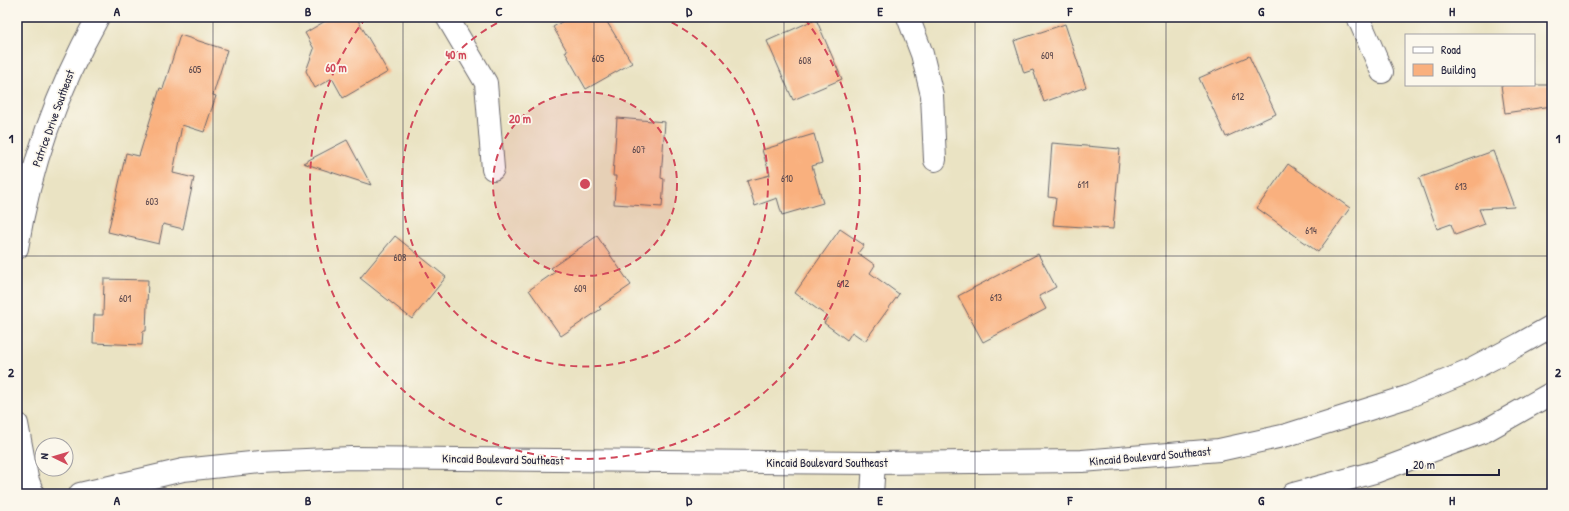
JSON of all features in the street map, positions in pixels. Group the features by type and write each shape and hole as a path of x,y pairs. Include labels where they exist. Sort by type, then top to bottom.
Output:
{"street":[{"name":"Patrice Drive Southeast","path":"17,248 22,216 32,173 45,131 79,50 98,17"},
{"path":"447,17 486,83 493,169"},
{"path":"908,17 922,54 932,95 935,160"},
{"path":"1358,17 1382,72"},
{"name":"Kincaid Boulevard Southeast","path":"80,494 183,470 261,462 351,458 874,463 1082,461 1219,450 1287,435 1407,397 1467,372 1552,326"},
{"path":"1293,494 1375,472 1485,431 1552,393"},
{"path":"17,424 27,478 33,494"},
{"path":"872,494 874,463"}],"building":[{"path":"332,17 356,17 388,72 343,98 332,78 315,88 306,71 314,49 305,33"},
{"path":"570,17 604,17 632,63 586,89 553,27"},
{"path":"816,19 842,79 793,100 767,41"},
{"path":"1065,24 1086,87 1044,102 1033,70 1024,73 1014,41"},
{"path":"180,35 227,50 213,95 216,96 204,132 182,125 173,173 194,178 183,229 163,224 159,244 108,232 126,153 139,156 160,88 163,89"},
{"path":"1249,56 1276,114 1226,137 1199,78"},
{"path":"1552,85 1552,106 1505,113 1501,86"},
{"path":"617,118 665,122 661,178 664,179 662,207 614,204 616,176 613,176"},
{"path":"814,134 822,163 812,166 823,203 782,215 777,198 755,206 747,181 770,175 762,150"},
{"path":"347,140 371,185 303,163"},
{"path":"1052,143 1120,149 1113,229 1053,225 1056,198 1048,197"},
{"path":"1493,151 1514,207 1479,209 1485,224 1455,235 1451,224 1437,229 1419,178"},
{"path":"1288,164 1350,208 1318,252 1257,208"},
{"path":"840,229 864,245 858,253 875,265 870,273 899,294 865,341 852,332 847,340 824,323 828,317 795,293"},
{"path":"395,236 446,277 412,319 360,278"},
{"path":"597,236 631,285 599,307 601,309 561,336 529,290 555,272 551,268"},
{"path":"1038,254 1056,287 1039,296 1046,309 983,342 958,296"},
{"path":"104,279 148,280 146,331 143,331 142,345 93,343 94,315 103,315"}]}
